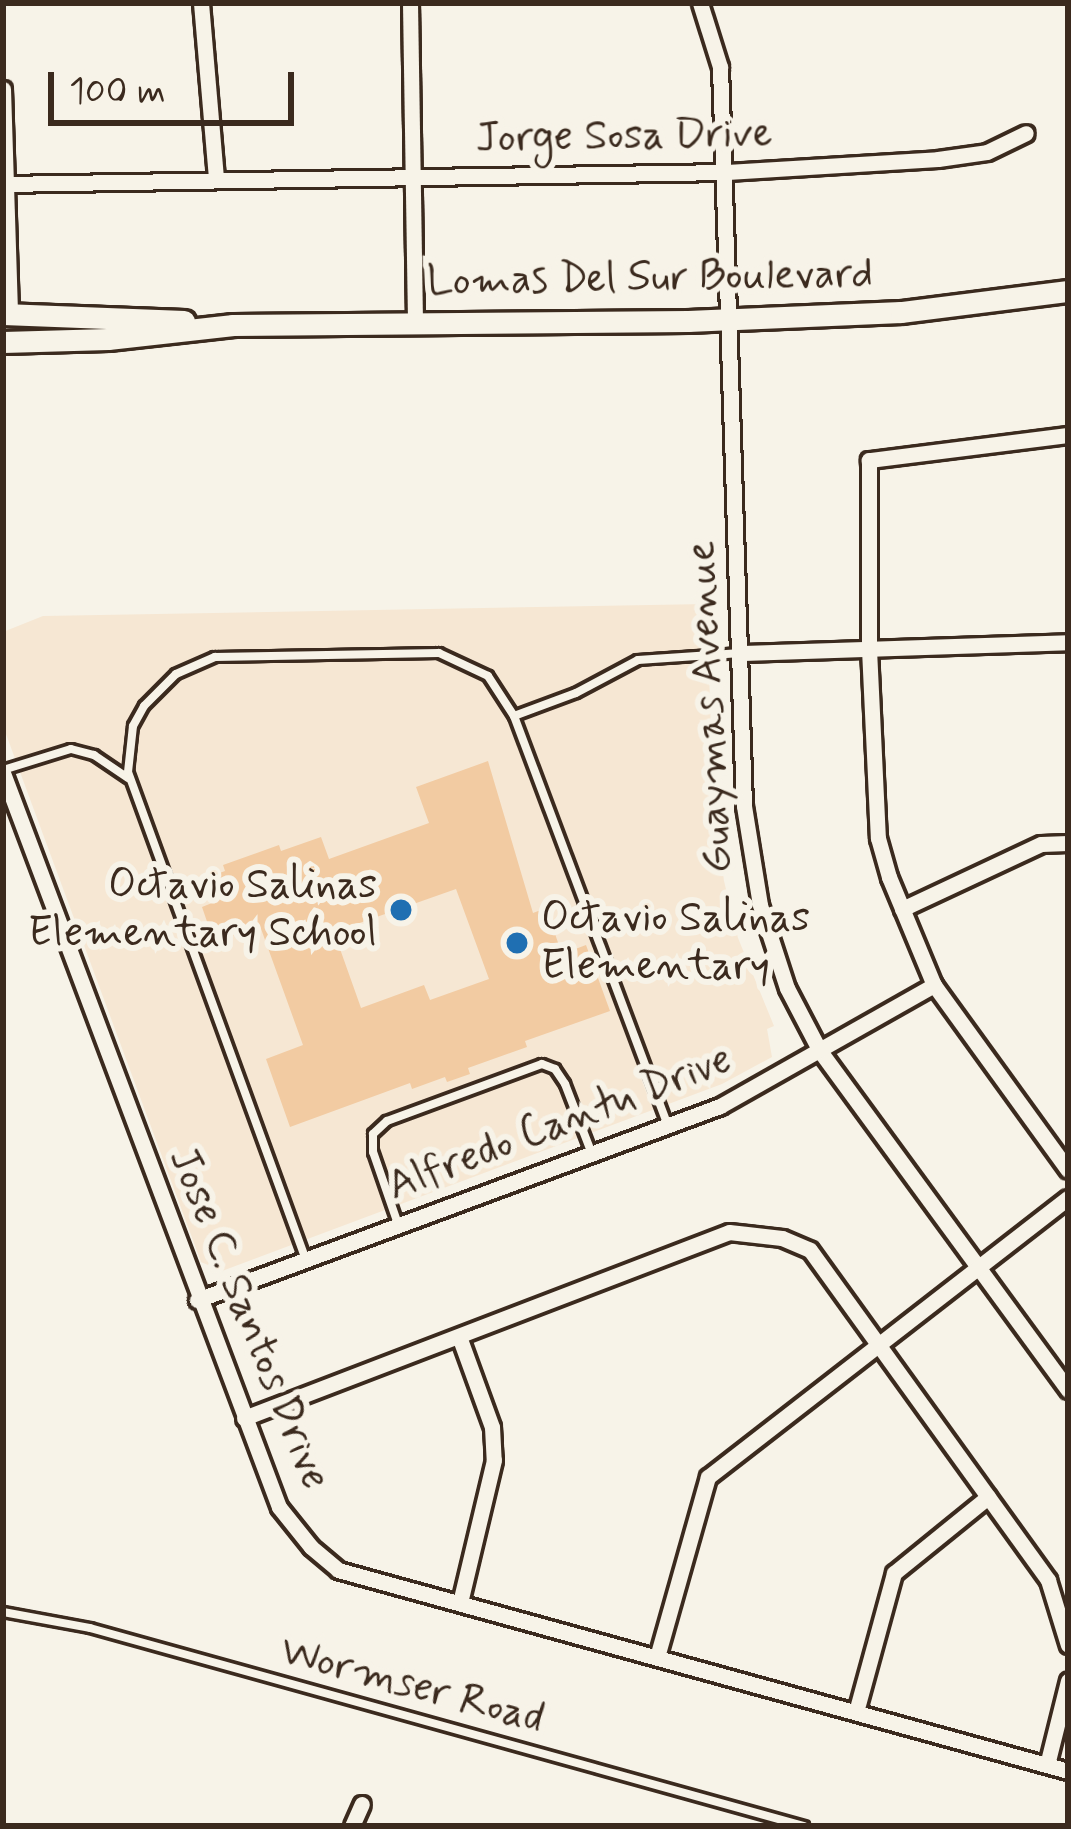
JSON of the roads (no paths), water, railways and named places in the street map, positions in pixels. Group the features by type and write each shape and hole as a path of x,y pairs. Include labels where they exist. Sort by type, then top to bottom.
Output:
{"main road":[{"name":"Lomas Del Sur Boulevard","path":"6,318 107,314 233,325 730,319 901,312 1068,291"},
{"name":"Lomas Del Sur Boulevard","path":"3,342 108,339 233,325"}],"street":[{"path":"201,3 216,178"},
{"path":"410,3 415,324"},
{"name":"Guaymas Avenue","path":"700,3 720,68 727,172 744,806 751,858 775,955 820,1051 1068,1390"},
{"path":"3,89 6,318"},
{"name":"Jorge Sosa Drive","path":"6,184 727,172 938,159 987,152 1026,133"},
{"path":"1068,435 869,460 869,649 878,838 934,986 1068,1170"},
{"path":"743,653 1068,642"},
{"name":"Jose C. Santos Drive","path":"3,771 197,1300 279,1507 311,1547 338,1570 1068,1771"},
{"path":"902,909 1041,844 1068,843"},
{"name":"Alfredo Cantu Drive","path":"197,1300 720,1106 934,986"},
{"path":"657,1658 708,1477 1068,1198"},
{"path":"244,1418 460,1340 729,1232 746,1231 810,1250 1048,1580 1068,1645"},
{"path":"460,1340 492,1426 494,1460 460,1603"},
{"path":"856,1712 895,1573 988,1497"},
{"path":"1047,1765 1068,1681"},
{"path":"352,1826 362,1804"}],"lane":[{"path":"306,1260 131,781 128,746 144,706 176,674 214,657 439,653 488,676 514,716 668,1125"},
{"path":"514,716 576,693 638,660 743,653"},
{"path":"3,771 71,749 94,755 131,781"},
{"path":"399,1226 373,1152 373,1134 386,1121 409,1112 542,1064 555,1069 565,1084 592,1154"},
{"name":"Wormser Road","path":"3,1612 90,1628 804,1826"}],"place":[{"name":"Octavio Salinas Elementary School","path":"401,910"},
{"name":"Octavio Salinas Elementary","path":"517,943"}]}
